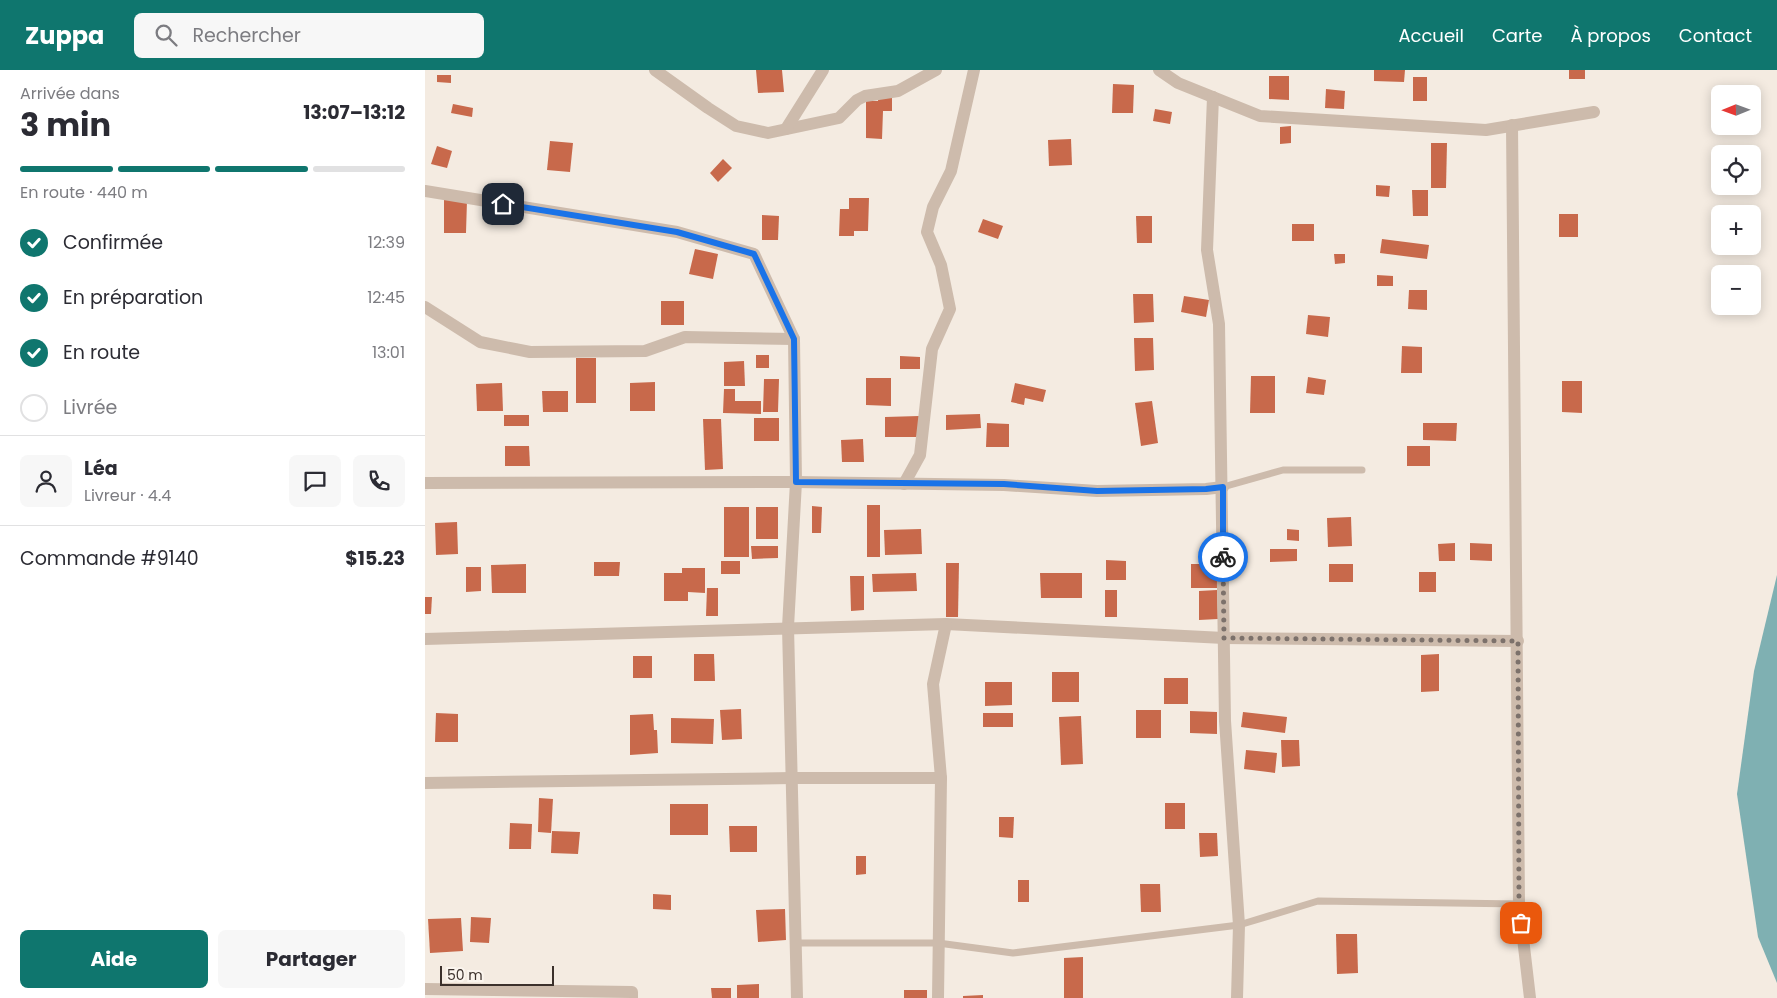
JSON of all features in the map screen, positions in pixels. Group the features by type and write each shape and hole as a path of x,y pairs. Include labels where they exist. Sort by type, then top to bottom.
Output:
{"street":[{"path":"655,70 736,126 767,133 839,118 857,100 865,96 899,92 937,70"},
{"path":"785,129 823,70"},
{"path":"904,484 920,455 932,349 950,309 941,265 927,232 933,207 951,171 974,70"},
{"path":"1159,70 1178,83 1260,116 1486,130 1594,112"},
{"path":"1213,97 1207,250 1219,324 1223,487 1225,721 1239,925 1237,998"},
{"path":"1512,126 1519,904 1531,998"},
{"path":"425,191 677,232 754,254 794,339 796,482 788,627 797,998"},
{"path":"425,306 480,342 530,352 645,351 685,337 794,339"},
{"path":"425,483 796,482 1004,484 1097,491 1223,487"},
{"path":"425,639 788,627 946,624 1224,638 1518,641"},
{"path":"938,998 941,778 933,684 946,624"},
{"path":"425,783 941,778"},
{"path":"425,989 632,992 632,998"}],"lane":[{"path":"1223,487 1283,470 1362,470"},
{"path":"796,943 938,943 1013,953 1239,925 1318,901 1519,904"}],"water":[{"path":"1777,575 1777,983 1758,937 1737,794 1754,671"}],"building":[{"path":"756,70 782,70 784,92 758,93"},
{"path":"1374,70 1405,70 1404,82 1374,81"},
{"path":"1569,70 1585,70 1585,79 1569,79"},
{"path":"437,75 451,75 451,83 437,82"},
{"path":"1269,76 1289,76 1289,100 1269,99"},
{"path":"1413,77 1427,77 1427,101 1413,101"},
{"path":"1113,84 1134,85 1133,113 1112,113"},
{"path":"1326,89 1345,91 1344,109 1325,108"},
{"path":"878,97 892,98 892,111 883,111 882,139 866,138 866,101 878,101"},
{"path":"453,104 473,108 472,117 451,113"},
{"path":"1155,109 1172,112 1170,124 1153,121"},
{"path":"1291,126 1291,143 1280,144 1280,127"},
{"path":"1071,139 1072,165 1049,166 1048,140"},
{"path":"550,141 573,143 570,172 547,170"},
{"path":"1431,143 1447,143 1446,188 1431,188"},
{"path":"437,146 452,151 447,168 431,164"},
{"path":"723,159 732,168 718,182 710,173"},
{"path":"1376,185 1390,186 1389,197 1376,196"},
{"path":"1412,190 1428,190 1428,216 1413,216"},
{"path":"849,198 869,198 868,231 854,231 854,236 839,236 840,209 849,209"},
{"path":"444,200 467,200 466,233 444,233"},
{"path":"1559,214 1578,214 1578,237 1559,237"},
{"path":"762,215 779,216 778,240 762,240"},
{"path":"1136,216 1152,216 1152,243 1137,243"},
{"path":"983,219 1003,226 998,239 978,232"},
{"path":"1292,224 1314,224 1314,241 1292,241"},
{"path":"1382,239 1429,245 1427,259 1380,253"},
{"path":"695,249 718,254 713,279 689,274"},
{"path":"1334,254 1345,254 1345,263 1335,264"},
{"path":"1377,275 1393,276 1393,286 1377,286"},
{"path":"1409,290 1427,290 1427,310 1408,309"},
{"path":"1133,294 1153,294 1154,322 1134,323"},
{"path":"1184,296 1209,300 1206,317 1181,312"},
{"path":"661,301 684,301 684,325 661,325"},
{"path":"1308,315 1330,317 1328,337 1306,334"},
{"path":"1134,338 1153,338 1154,370 1135,371"},
{"path":"1402,346 1422,347 1422,373 1401,373"},
{"path":"756,355 769,355 769,368 756,368"},
{"path":"900,356 920,357 920,369 900,369"},
{"path":"576,358 596,358 596,403 576,403"},
{"path":"744,361 745,386 724,386 724,362"},
{"path":"1251,376 1275,376 1275,413 1250,413"},
{"path":"1308,377 1326,380 1324,395 1306,393"},
{"path":"866,378 891,378 891,406 866,405"},
{"path":"764,379 779,379 778,412 763,412"},
{"path":"1562,381 1582,381 1582,413 1562,412"},
{"path":"655,382 655,411 630,411 630,383"},
{"path":"502,383 503,411 477,411 476,384"},
{"path":"1015,383 1046,390 1043,402 1025,398 1024,405 1011,402"},
{"path":"724,389 735,389 735,401 761,401 761,414 723,413"},
{"path":"542,391 568,391 568,412 543,412"},
{"path":"1152,401 1158,443 1141,446 1135,403"},
{"path":"980,414 981,428 946,430 946,415"},
{"path":"504,415 529,415 529,426 504,426"},
{"path":"919,416 920,437 885,437 885,417"},
{"path":"754,418 779,418 779,441 754,441"},
{"path":"703,419 721,419 723,469 705,470"},
{"path":"987,423 1009,424 1009,447 986,447"},
{"path":"1423,423 1457,423 1456,441 1423,440"},
{"path":"863,439 864,462 842,462 841,440"},
{"path":"505,446 529,446 530,466 505,466"},
{"path":"1407,446 1430,446 1430,466 1407,466"},
{"path":"867,505 880,505 880,557 867,557"},
{"path":"812,506 822,507 821,533 812,533"},
{"path":"724,507 749,507 749,557 724,557"},
{"path":"756,507 778,507 778,539 756,539"},
{"path":"1351,517 1352,546 1328,547 1327,518"},
{"path":"457,522 458,554 436,555 435,523"},
{"path":"921,529 922,554 885,555 884,530"},
{"path":"1287,529 1299,530 1299,541 1287,540"},
{"path":"1455,543 1455,561 1439,561 1438,544"},
{"path":"1470,543 1492,544 1492,561 1470,560"},
{"path":"751,546 778,546 778,558 752,559"},
{"path":"1270,549 1297,549 1297,561 1270,562"},
{"path":"1106,560 1126,561 1126,580 1106,580"},
{"path":"721,561 740,561 740,574 721,574"},
{"path":"594,562 620,562 619,576 594,576"},
{"path":"946,563 959,563 958,617 946,617"},
{"path":"526,564 526,593 492,593 491,565"},
{"path":"1191,564 1218,564 1218,588 1191,588"},
{"path":"1329,564 1353,564 1353,582 1329,582"},
{"path":"466,567 481,567 481,591 466,592"},
{"path":"682,568 705,568 705,593 688,592 688,601 664,601 664,573 682,573"},
{"path":"1419,572 1436,572 1436,592 1419,592"},
{"path":"916,573 917,591 873,592 872,574"},
{"path":"1040,573 1082,573 1082,598 1041,598"},
{"path":"850,576 864,576 864,610 851,611"},
{"path":"707,588 718,588 718,616 706,616"},
{"path":"1105,590 1117,590 1117,617 1105,617"},
{"path":"1217,590 1218,619 1199,620 1199,591"},
{"path":"425,597 432,597 431,614 425,614"},
{"path":"694,654 714,654 715,681 694,681"},
{"path":"1439,654 1439,691 1421,692 1421,655"},
{"path":"633,656 652,656 652,678 633,678"},
{"path":"1052,672 1079,672 1079,702 1052,702"},
{"path":"1164,678 1188,678 1188,704 1164,704"},
{"path":"985,682 1012,682 1012,705 985,706"},
{"path":"741,709 742,739 722,740 720,710"},
{"path":"1136,710 1161,710 1161,738 1136,738"},
{"path":"1190,711 1217,712 1217,734 1190,733"},
{"path":"1243,712 1287,717 1285,733 1241,727"},
{"path":"436,713 458,714 458,742 435,742"},
{"path":"983,713 1013,713 1013,727 983,727"},
{"path":"653,714 654,730 657,730 658,753 630,755 630,715"},
{"path":"1081,716 1083,764 1061,765 1059,717"},
{"path":"671,718 714,719 713,744 671,743"},
{"path":"1281,740 1299,740 1300,766 1282,767"},
{"path":"1246,750 1277,753 1275,773 1244,769"},
{"path":"539,798 553,799 551,833 538,832"},
{"path":"1165,803 1185,803 1185,829 1165,829"},
{"path":"670,804 708,804 708,835 670,835"},
{"path":"999,817 1014,817 1013,838 999,837"},
{"path":"510,823 532,824 531,849 509,849"},
{"path":"729,826 757,826 757,852 730,852"},
{"path":"552,831 580,832 578,854 551,853"},
{"path":"1199,833 1217,833 1218,856 1200,857"},
{"path":"856,856 866,856 866,874 856,875"},
{"path":"1018,880 1029,880 1029,902 1018,902"},
{"path":"1140,884 1160,884 1161,912 1141,912"},
{"path":"653,894 671,895 671,910 653,909"},
{"path":"785,909 786,940 758,942 756,910"},
{"path":"471,917 491,918 489,943 470,942"},
{"path":"461,918 463,951 430,953 428,919"},
{"path":"1336,934 1357,934 1358,973 1337,974"},
{"path":"1083,957 1083,998 1064,998 1064,958"},
{"path":"759,984 759,998 737,998 737,985"},
{"path":"711,988 731,988 731,998 712,998"},
{"path":"904,990 927,990 927,998 904,998"},
{"path":"983,995 983,998 963,998 963,996"}],"way so far":[{"path":"1223,557 1224,638 1518,641 1519,904 1521,923"}],"route":[{"path":"503,204 677,232 754,254 794,339 796,482 1004,484 1097,491 1223,487 1223,557"}]}
